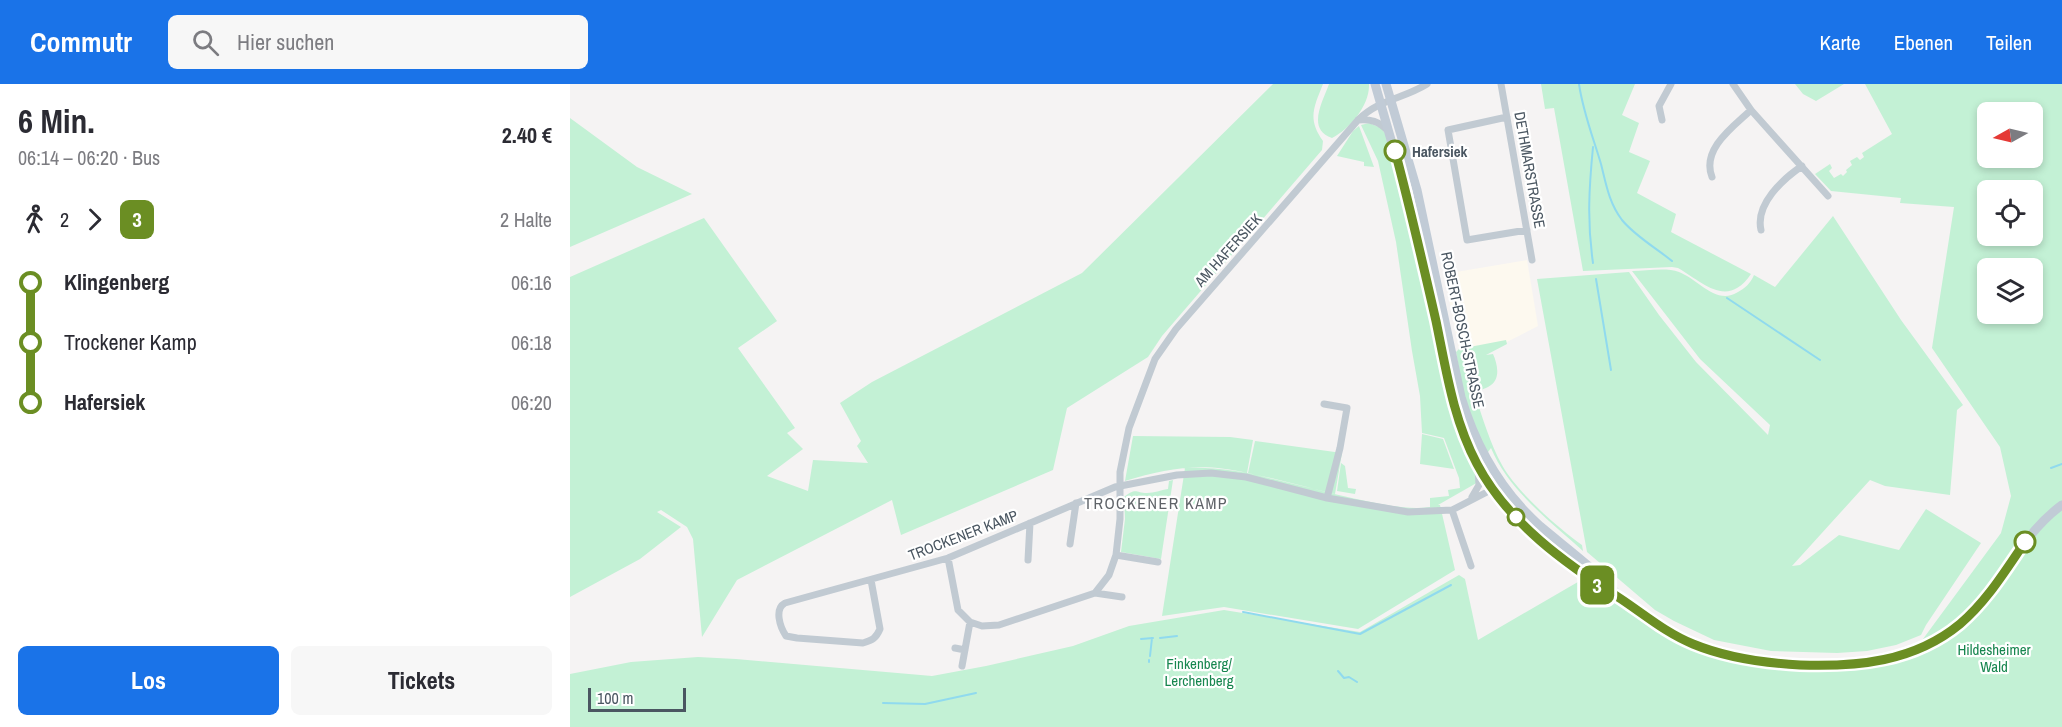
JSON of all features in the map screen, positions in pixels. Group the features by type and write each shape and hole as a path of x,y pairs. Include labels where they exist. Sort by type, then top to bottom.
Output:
{"main road":[{"name":"ROBERT-BOSCH-STRASSE","path":"1375,84 1423,263 1453,401 1460,425 1477,465 1492,488 1537,537 1599,586 1658,626 1715,653 1740,659 1776,664 1820,666 1845,666 1885,660 1927,645 1959,625 1987,597 2036,528 2062,506"},
{"name":"ROBERT-BOSCH-STRASSE","path":"1386,84 1416,190 1461,397 1468,422 1480,450 1500,482 1538,523 1602,577 1622,600"}],"street":[{"name":"AM HAFERSIEK","path":"1095,593 1109,575 1116,555 1122,485 1120,472 1129,428 1155,359 1176,330 1358,120 1370,108 1410,94 1427,84"},
{"name":"DETHMARSTRASSE","path":"1501,84 1532,260"},
{"path":"1662,120 1659,106 1671,84"},
{"path":"1732,84 1751,110 1828,196"},
{"path":"1712,177 1710,159 1714,149 1723,136 1751,110"},
{"path":"1507,117 1448,130 1467,240 1527,230"},
{"path":"1358,120 1369,119 1378,122 1390,134"},
{"path":"1761,230 1759,222 1771,196 1788,175 1802,166"},
{"path":"1324,404 1347,408 1340,448 1327,498"},
{"path":"1469,501 1479,485 1477,465"},
{"name":"TROCKENER KAMP","path":"871,580 880,629 877,636 871,640 863,643 796,638 786,636 782,630 779,610 781,606 807,596 948,558 1122,485 1177,475 1211,473 1249,477 1327,498 1408,512 1452,510 1500,482"},
{"path":"1070,544 1076,503"},
{"path":"1452,510 1471,566"},
{"name":"TROCKENER KAMP","path":"1028,560 1030,523"},
{"path":"1116,555 1158,562"},
{"path":"948,558 958,610 970,622 982,626 999,625 1095,593 1122,597"},
{"path":"962,666 970,622"},
{"path":"955,648 965,650"}],"shaded area":[{"path":"1527,260 1538,326 1493,349 1460,354 1444,274"}],"green space":[{"path":"1273,84 1323,84 1314,113 1315,126 1323,141 1322,150 1162,336 1148,357 1067,408 1053,470 901,535 892,500 737,580 702,637 693,539 687,527 661,510 657,512 681,527 640,559 570,597 570,277 704,218 777,321 738,348 795,428 787,433 803,449 767,476 808,491 813,460 868,463 857,446 861,441 840,403 872,382 1082,273"},
{"path":"1329,84 1369,84 1366,100 1358,116 1346,129 1332,138 1324,134 1318,121 1320,106"},
{"path":"1541,84 1635,84 1622,115 1639,123 1629,152 1650,161 1637,193 1676,214 1671,232 1751,274 1742,284 1733,290 1715,290 1678,268 1672,267 1583,271 1554,108 1545,109"},
{"path":"1795,84 1844,84 1816,101 1803,94"},
{"path":"1865,84 2062,84 2062,727 570,727 570,674 631,662 698,657 932,676 1073,646 1129,626 1224,610 1360,632 1459,575 1465,579 1478,640 1583,579 1656,632 1689,648 1739,663 1777,668 1863,669 1909,658 2001,533 2011,496 2000,447 1932,348 1954,207 1900,203 1901,198 1831,191 1815,174 1830,164 1832,168 1829,171 1834,178 1841,174 1843,176 1852,165 1850,161 1857,157 1860,160 1864,157 1862,153 1892,134"},
{"path":"570,118 637,167 692,194 570,247"},
{"path":"1369,123 1381,128 1387,136 1435,335 1480,481 1438,505 1440,505 1455,570 1358,629 1224,607 1162,616 1185,468 1231,470 1343,496 1406,507 1430,507 1430,498 1449,496 1448,490 1460,488 1459,478 1444,438 1422,433 1420,396 1396,242 1378,161 1361,125"},
{"path":"1359,126 1374,167 1364,166 1364,162 1337,156 1353,131"},
{"path":"1833,216 1901,320 1963,405 1957,410 1950,495 1885,486 1870,480 1792,566 1800,565 1839,535 1899,550 1926,509 1981,543 1921,635 1896,645 1867,651 1837,653 1771,651 1714,640 1655,610 1587,552 1537,279 1629,272 1696,362 1768,435 1770,425 1700,359 1632,271 1662,269 1679,272 1707,290 1722,296 1741,290 1754,275 1775,287"},
{"path":"1506,340 1507,344 1486,355 1493,354 1495,358 1497,377 1495,381 1475,395 1487,431 1502,465 1517,486 1561,529 1582,545 1583,551 1519,492 1499,464 1491,448 1485,456 1467,414 1456,352 1459,349"},
{"path":"1422,434 1443,439 1454,469 1420,464"},
{"path":"1133,436 1230,437 1253,440 1247,473 1200,467 1171,470 1125,481"},
{"path":"1255,441 1342,453 1335,494 1248,473"},
{"path":"1341,463 1345,466 1348,488 1356,489 1355,494 1337,491"},
{"path":"1173,480 1161,559 1121,552 1125,519 1124,497 1134,491 1150,493 1168,489 1169,481"}],"waterway":[{"path":"1579,84 1608,193 1614,207 1633,231 1672,261"},
{"path":"1593,147 1589,205 1593,263"},
{"path":"1596,279 1611,370"},
{"path":"1727,298 1820,360"},
{"path":"2051,468 2062,464"},
{"path":"1243,612 1360,634 1451,585"},
{"path":"1160,638 1177,636"},
{"path":"1150,656 1152,638"},
{"path":"1141,639 1153,638"},
{"path":"1338,671 1344,678 1349,677 1357,682"},
{"path":"883,703 925,704 976,693"}],"bus line":[{"name":"3","path":"1395,151 1408,199 1453,401 1467,444 1477,465 1500,499 1531,532 1599,586 1658,626 1715,653 1756,662 1845,666 1885,660 1927,645 1959,625 1987,597 2025,542"}],"place":[{"name":"Hafersiek","path":"1395,151"}],"district":[{"name":"TROCKENER KAMP","path":"1156,503"}],"park label":[{"name":"Hildesheimer Wald","path":"1994,658"},
{"name":"Finkenberg/ Lerchenberg","path":"1199,672"}]}
